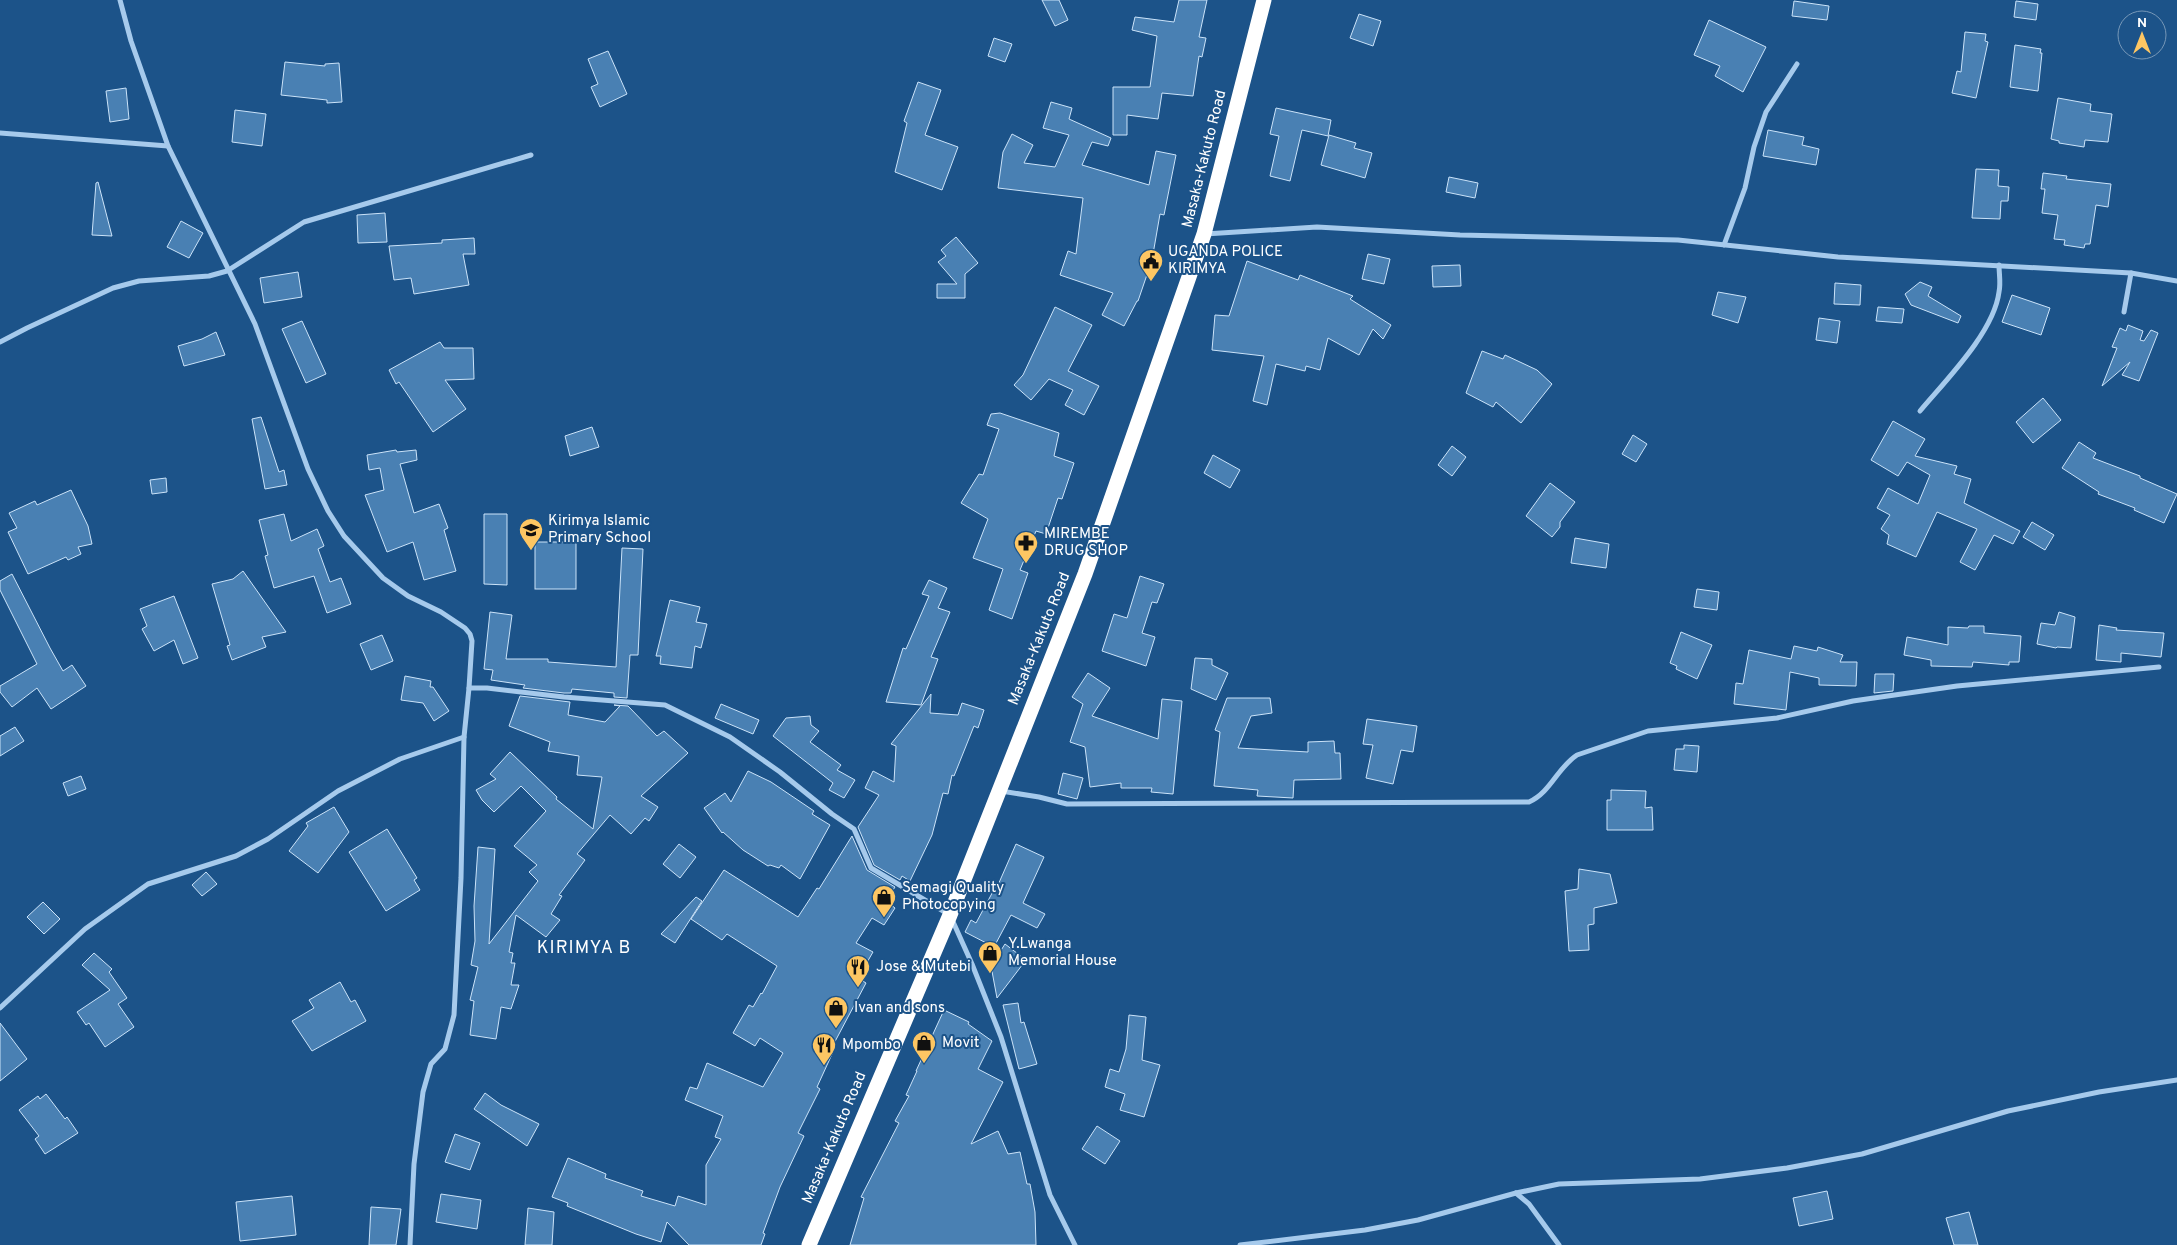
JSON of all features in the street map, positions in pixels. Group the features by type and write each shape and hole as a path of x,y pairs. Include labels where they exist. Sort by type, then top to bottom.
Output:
{"highway":[{"name":"Masaka-Kakuto Road","path":"809,1245 950,915 1085,574 1204,234 1264,0"}],"street":[{"path":"120,0 131,41 168,146 255,324 305,461 328,512 344,536 383,578 408,596 441,612 465,628 470,634 472,642 464,737 461,878 454,1016 444,1049 431,1064 424,1092 414,1164 410,1245"},
{"path":"1724,245 1745,188 1754,147 1766,112 1797,64"},
{"path":"0,133 168,146"},
{"path":"0,342 113,288 139,281 209,276 227,270 304,222 531,155"},
{"path":"1204,234 1317,228 1470,235 1678,240 1838,257 2131,274 2177,281"},
{"path":"1920,411 1988,326 2000,292 1999,265"},
{"path":"2124,312 2131,274"},
{"path":"998,791 1039,797 1067,804 1530,802 1540,797 1567,762 1577,755 1648,731 1777,718 1853,701 1957,686 2159,667"},
{"path":"469,688 487,688 564,697 665,705 680,711 730,737 780,772 832,814 854,829 871,868 950,915 1001,1037 1050,1196 1075,1245"},
{"path":"0,1008 85,929 148,884 236,856 268,838 338,791 400,759 464,737"},
{"path":"1240,1245 1365,1230 1559,1184 1700,1179 1787,1168 1862,1154 2008,1111 2108,1090 2177,1080"},
{"path":"1516,1193 1530,1204 1559,1245"}],"building":[{"path":"1042,0 1059,0 1068,20 1055,26"},
{"path":"1179,0 1207,0 1199,37 1206,38 1202,57 1199,56 1193,96 1162,93 1158,119 1127,115 1127,135 1113,135 1113,87 1150,87 1157,36 1132,30 1135,17 1174,22"},
{"path":"1794,1 1829,6 1827,20 1792,16"},
{"path":"2016,1 2038,4 2036,20 2014,17"},
{"path":"1359,14 1381,21 1373,46 1350,38"},
{"path":"1709,20 1766,47 1743,92 1715,76 1720,66 1694,55"},
{"path":"1965,32 1986,34 1985,41 1988,42 1976,98 1952,93 1957,71 1961,72"},
{"path":"994,38 1012,44 1005,62 988,56"},
{"path":"2015,45 2041,49 2038,91 2010,87"},
{"path":"608,51 627,94 600,107 591,87 598,84 588,59"},
{"path":"285,62 325,66 325,64 339,63 342,102 327,103 327,100 281,95"},
{"path":"918,82 941,90 925,135 958,147 942,190 895,172 907,123 904,121"},
{"path":"126,88 129,119 110,122 106,91"},
{"path":"2058,98 2091,104 2090,111 2112,114 2108,142 2085,140 2084,147 2059,143 2059,141 2051,139"},
{"path":"1051,102 1072,108 1069,119 1111,138 1108,146 1092,142 1082,165 1149,185 1156,151 1176,155 1164,215 1160,214 1152,260 1138,301 1124,326 1102,315 1113,293 1060,275 1068,251 1076,254 1083,198 998,188 1003,152 1012,134 1033,145 1024,163 1055,167 1069,135 1043,128"},
{"path":"1276,108 1331,120 1328,136 1302,130 1290,181 1270,176 1279,136 1270,134"},
{"path":"235,110 266,114 262,146 232,142"},
{"path":"1768,130 1804,137 1802,145 1819,149 1816,165 1763,156"},
{"path":"1329,135 1356,143 1354,148 1372,153 1365,178 1321,165"},
{"path":"1976,169 1999,170 1998,186 2009,187 2008,201 2001,201 2000,219 1972,218"},
{"path":"2043,173 2067,176 2066,179 2111,184 2108,207 2096,205 2090,244 2085,244 2084,248 2064,245 2065,240 2054,239 2058,215 2042,213 2045,189 2041,189"},
{"path":"1449,177 1478,183 1475,198 1446,192"},
{"path":"98,182 112,236 92,235 96,183"},
{"path":"385,213 387,242 358,243 357,215"},
{"path":"181,221 203,233 189,258 167,247"},
{"path":"956,237 978,263 965,274 965,298 937,298 937,284 957,284 938,262 946,256 941,250"},
{"path":"474,238 475,254 463,254 469,285 414,294 411,278 394,280 389,246 442,243 442,240"},
{"path":"1368,254 1390,259 1384,284 1362,279"},
{"path":"1247,261 1298,280 1300,275 1353,296 1350,299 1391,325 1383,339 1373,329 1359,355 1328,338 1320,370 1306,366 1305,371 1276,364 1267,405 1253,401 1264,356 1212,350 1215,315 1229,316"},
{"path":"1460,265 1461,286 1433,287 1432,266"},
{"path":"298,272 302,297 264,303 260,278"},
{"path":"1920,282 1932,287 1928,296 1961,316 1958,323 1911,305 1905,294"},
{"path":"1835,283 1861,285 1860,305 1834,304"},
{"path":"1718,292 1746,297 1738,323 1712,315"},
{"path":"2012,295 2050,308 2041,335 2002,322"},
{"path":"1055,307 1092,325 1068,371 1099,386 1084,415 1065,405 1073,390 1049,379 1031,400 1014,385 1023,375"},
{"path":"1878,307 1904,309 1902,323 1876,321"},
{"path":"1819,318 1840,321 1837,343 1816,340"},
{"path":"302,321 326,374 306,383 282,329"},
{"path":"2128,325 2143,331 2140,340 2144,341 2151,330 2158,333 2139,381 2122,375 2130,362 2102,386 2117,348 2112,347 2120,328 2126,331"},
{"path":"216,332 225,355 184,366 178,346 202,339"},
{"path":"440,342 444,348 473,348 474,379 445,380 466,409 433,432 399,382 396,384 389,370"},
{"path":"1482,351 1503,359 1505,355 1537,370 1552,384 1521,423 1496,402 1493,407 1466,393"},
{"path":"2043,398 2061,420 2033,443 2016,422"},
{"path":"1000,413 1059,433 1054,456 1074,463 1062,499 1058,498 1046,534 1036,531 1020,570 1028,573 1012,619 989,610 1003,569 973,558 988,519 961,503 979,474 983,475 999,429 987,425 991,414"},
{"path":"261,417 279,472 284,470 287,485 265,489 252,419"},
{"path":"1893,421 1925,439 1915,456 1957,466 1954,474 1971,479 1964,503 2020,531 2013,544 1994,535 1975,570 1960,562 1977,529 1937,512 1916,557 1887,544 1889,535 1881,529 1890,515 1877,508 1888,488 1918,504 1930,475 1907,462 1898,476 1871,460"},
{"path":"592,427 599,447 570,456 565,436"},
{"path":"1633,435 1647,444 1636,462 1622,454"},
{"path":"2079,442 2096,453 2093,458 2140,476 2140,478 2177,494 2164,523 2134,510 2135,508 2098,494 2099,492 2062,468"},
{"path":"1452,446 1466,457 1452,476 1438,465"},
{"path":"396,450 397,452 416,450 417,460 400,464 414,513 439,504 448,528 444,530 456,571 424,580 413,542 387,552 365,495 384,490 380,468 369,470 367,455"},
{"path":"1213,455 1240,470 1230,488 1204,473"},
{"path":"166,478 167,492 152,494 150,480"},
{"path":"1550,483 1575,502 1560,522 1560,527 1552,537 1526,516"},
{"path":"71,490 88,526 92,544 78,547 81,554 68,560 66,557 28,574 8,532 17,528 9,513 35,501 37,505"},
{"path":"284,514 291,541 317,529 324,546 318,549 330,582 341,578 351,604 327,613 314,576 274,588 265,556 268,555 259,520"},
{"path":"484,514 507,514 507,585 484,584"},
{"path":"2032,522 2054,535 2045,550 2023,537"},
{"path":"1575,538 1609,544 1606,568 1571,563"},
{"path":"535,542 576,542 576,589 535,589"},
{"path":"622,548 643,549 638,655 630,655 627,698 614,697 614,693 572,689 571,693 564,693 523,688 525,685 491,680 493,670 484,669 490,612 512,615 506,659 548,659 548,662 616,667"},
{"path":"243,571 286,632 262,637 266,647 232,660 227,646 230,645 212,584 233,579"},
{"path":"12,574 63,671 72,665 86,686 51,709 37,688 12,707 0,692 0,686 37,664 0,590 0,581"},
{"path":"1140,576 1164,584 1157,603 1152,602 1142,633 1155,637 1146,666 1102,651 1114,614 1127,618"},
{"path":"929,580 947,588 938,608 950,612 931,657 938,659 921,705 886,702 903,648 906,649 929,596 922,594"},
{"path":"1697,589 1719,592 1717,610 1694,607"},
{"path":"174,596 198,658 183,664 174,640 154,651 142,629 147,626 140,609"},
{"path":"670,600 700,607 696,622 707,624 701,648 695,646 692,668 660,664 661,656 656,656"},
{"path":"2059,612 2075,617 2071,648 2056,648 2037,644 2041,623 2055,625"},
{"path":"2099,625 2117,628 2116,630 2164,633 2161,657 2121,653 2121,662 2096,660"},
{"path":"1969,626 1984,626 1984,633 2021,636 2019,662 2009,662 2009,665 1973,662 1972,667 1931,666 1931,660 1904,655 1907,637 1948,645 1948,627 1968,628"},
{"path":"1681,632 1712,645 1697,679 1676,669 1677,666 1670,663"},
{"path":"382,635 393,661 371,670 360,644"},
{"path":"1794,646 1817,651 1818,647 1843,655 1840,662 1857,662 1856,686 1819,685 1819,678 1790,672 1786,710 1734,704 1736,683 1743,684 1749,650 1791,659"},
{"path":"1195,658 1212,659 1212,665 1228,673 1216,700 1191,689"},
{"path":"1088,673 1110,688 1092,716 1158,739 1162,699 1182,701 1173,794 1151,792 1152,788 1121,788 1121,783 1090,787 1085,747 1070,742 1083,704 1072,697"},
{"path":"1875,674 1894,674 1893,691 1874,693"},
{"path":"405,676 431,681 430,687 433,687 449,711 434,721 423,703 401,700"},
{"path":"931,694 930,713 958,715 962,703 984,710 978,728 974,726 954,776 952,775 948,794 943,793 932,835 910,881 902,876 900,880 874,865 858,827 879,795 865,788 873,771 894,782 896,746 891,744"},
{"path":"520,696 570,702 568,715 605,722 620,706 614,705 628,706 657,736 664,731 688,753 641,796 658,807 649,821 645,818 631,834 610,815 577,854 585,860 559,895 562,896 551,914 560,920 546,937 516,915 509,952 513,953 511,963 515,963 511,985 519,985 511,1009 501,1007 496,1039 470,1035 474,1001 470,1000 478,967 471,965 475,941 474,906 478,847 495,849 489,944 538,881 529,872 537,865 514,846 546,811 521,786 494,812 482,800 476,790 496,779 490,774 510,752 557,797 556,799 593,829 602,777 577,775 579,756 548,751 550,742 509,726"},
{"path":"1227,698 1270,698 1272,713 1251,716 1238,748 1308,752 1308,742 1334,741 1335,753 1340,753 1341,779 1294,780 1293,798 1257,796 1258,790 1214,786 1220,732 1215,730"},
{"path":"721,704 759,720 753,734 715,718"},
{"path":"810,716 811,725 819,731 810,742 841,765 837,770 855,780 844,798 829,790 833,783 773,736 786,718"},
{"path":"1367,719 1417,726 1413,752 1401,750 1393,784 1366,778 1373,745 1363,744"},
{"path":"15,727 24,741 0,756 0,736"},
{"path":"1684,745 1699,746 1697,772 1674,770 1676,749 1684,749"},
{"path":"748,771 771,782 814,811 812,814 830,825 800,879 781,865 779,868 768,866 743,850 722,833 704,808 725,793 731,802"},
{"path":"1063,773 1083,778 1077,799 1058,794"},
{"path":"81,776 86,789 68,796 63,783"},
{"path":"1611,790 1646,791 1645,808 1652,807 1653,830 1607,830 1607,800 1611,800"},
{"path":"334,807 349,832 318,873 289,851 308,826 306,823"},
{"path":"387,829 417,878 414,880 420,890 386,911 349,852"},
{"path":"852,836 867,870 895,887 886,901 895,908 884,925 872,918 856,943 873,952 858,978 866,983 830,1051 833,1052 817,1087 820,1089 798,1133 804,1136 780,1187 763,1233 765,1234 761,1245 689,1245 667,1222 661,1242 567,1206 568,1203 552,1197 568,1158 606,1174 605,1178 643,1191 641,1196 675,1206 678,1196 706,1205 706,1165 721,1139 715,1137 723,1116 685,1100 690,1087 697,1089 707,1063 763,1087 783,1053 760,1038 755,1046 733,1033 749,1005 753,1007 762,994 777,966 727,934 722,940 691,919 724,870 798,917 817,888 819,889"},
{"path":"679,844 696,857 680,878 663,864"},
{"path":"1016,844 1044,857 1023,903 1045,914 1037,928 1011,915 994,947 965,932 971,920 976,923 998,885"},
{"path":"1579,869 1610,874 1617,903 1594,908 1594,924 1588,925 1589,950 1569,951 1565,891 1578,889"},
{"path":"206,872 217,884 202,896 192,885"},
{"path":"696,897 702,901 675,943 661,934"},
{"path":"43,902 60,919 44,934 27,917"},
{"path":"1005,944 1026,960 997,998 991,966"},
{"path":"94,953 112,969 109,972 127,998 118,1004 134,1027 105,1047 89,1023 86,1025 77,1012 110,990 82,965"},
{"path":"340,982 351,1002 355,1000 366,1021 312,1051 292,1021 314,1008 309,1000"},
{"path":"1018,1003 1021,1023 1024,1022 1037,1064 1019,1069 1003,1005"},
{"path":"944,1010 969,1022 968,1024 992,1041 978,1069 1003,1082 971,1144 998,1131 1008,1154 1020,1152 1027,1184 1030,1184 1035,1212 1036,1245 850,1245 864,1198 861,1197 899,1123 895,1121 909,1096 906,1095"},
{"path":"1129,1015 1146,1017 1142,1060 1160,1065 1144,1117 1120,1110 1125,1094 1105,1087 1110,1069 1119,1072 1126,1049"},
{"path":"0,1023 27,1059 0,1081"},
{"path":"485,1093 501,1105 539,1124 527,1146 474,1109"},
{"path":"46,1094 65,1119 67,1117 78,1133 45,1154 35,1139 39,1136 19,1110 38,1096 40,1099"},
{"path":"1097,1126 1120,1141 1105,1164 1082,1149"},
{"path":"455,1134 480,1143 470,1170 445,1162"},
{"path":"1827,1191 1833,1219 1799,1226 1793,1198"},
{"path":"441,1194 481,1200 477,1229 436,1222"},
{"path":"292,1196 296,1235 240,1241 236,1202"},
{"path":"371,1207 401,1209 396,1245 369,1245"},
{"path":"528,1208 554,1212 552,1245 525,1245"},
{"path":"1969,1212 1978,1245 1954,1245 1946,1218"}],"place":[{"name":"UGANDA POLICE KIRIMYA","path":"1151,282"},
{"name":"Kirimya Islamic Primary School","path":"531,551"},
{"name":"MIREMBE DRUG SHOP","path":"1026,564"},
{"name":"Semagi Quality Photocopying","path":"884,918"},
{"name":"Y.Lwanga Memorial House","path":"990,974"},
{"name":"Jose & Mutebi","path":"858,988"},
{"name":"Ivan and sons","path":"836,1029"},
{"name":"Movit","path":"924,1064"},
{"name":"Mpombo","path":"824,1066"}],"district":[{"name":"KIRIMYA B","path":"584,948"}]}
